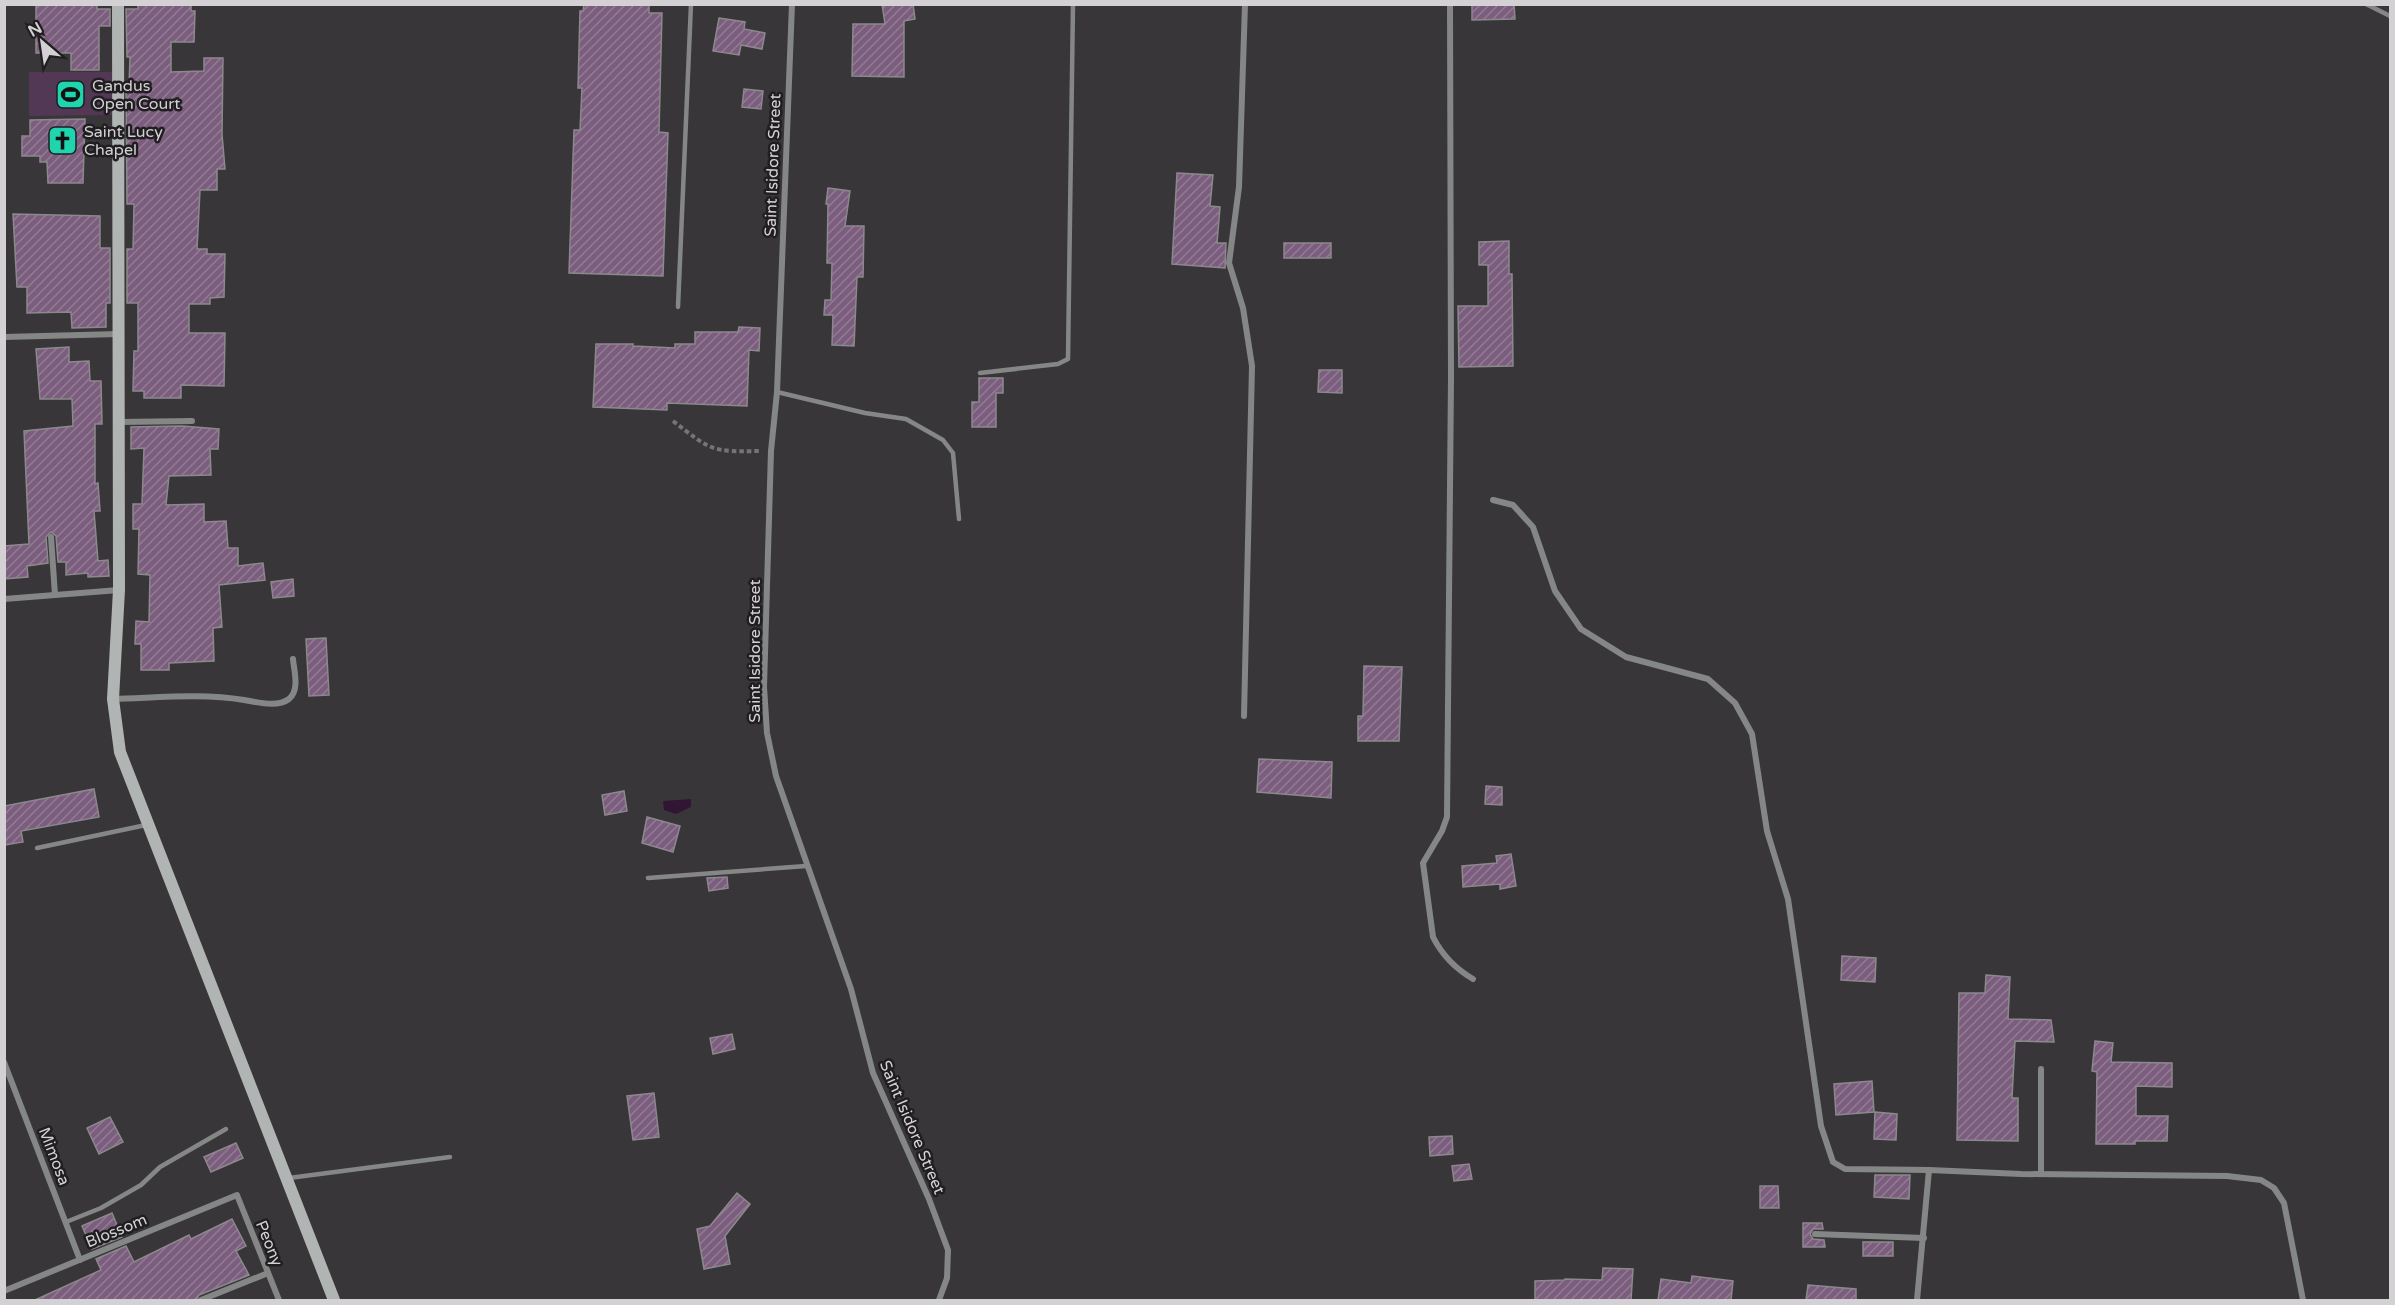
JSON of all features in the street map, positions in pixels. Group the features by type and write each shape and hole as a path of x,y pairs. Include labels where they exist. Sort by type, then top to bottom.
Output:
{"street":[{"path":"118,4 119,590 113,699 120,752 334,1300"},
{"name":"Saint Isidore Street","path":"792,4 777,392 771,451 764,687 767,733 776,776 851,989 873,1073 929,1199 948,1250 947,1278 939,1300"},
{"path":"1244,716 1252,366 1243,308 1229,263 1239,187 1245,4"},
{"path":"1450,4 1451,378 1447,817 1442,831 1423,863 1433,937 1438,947 1457,970 1473,979"},
{"path":"4,337 119,334"},
{"path":"119,422 192,421"},
{"path":"1493,500 1513,505 1533,527 1555,591 1581,630 1626,657 1708,680 1735,703 1752,734 1767,831 1788,899 1821,1126 1833,1162 1845,1169 2227,1176 2261,1180 2274,1188 2284,1203 2303,1300"},
{"path":"51,537 55,595"},
{"path":"4,599 119,590"},
{"path":"113,699 214,698 267,703 283,702 291,697 295,688 293,659"},
{"name":"Mimosa","path":"4,1062 80,1260"},
{"path":"2041,1174 2042,1069"},
{"path":"1917,1300 1929,1170"},
{"name":"Blossom","path":"4,1291 237,1195"},
{"name":"Peony","path":"237,1195 279,1300"},
{"path":"1815,1234 1924,1238"},
{"path":"201,1300 268,1273"}],"lane":[{"path":"678,307 691,4"},
{"path":"980,373 1058,364 1068,359 1073,4"},
{"path":"2366,4 2391,16"},
{"path":"777,392 865,413 906,418 943,440 953,453 959,519"},
{"path":"37,848 149,825"},
{"path":"648,878 806,866"},
{"path":"66,1222 100,1208 141,1185 160,1167 226,1129"},
{"path":"287,1179 450,1157"}],"path":[{"path":"673,421 713,450 771,451"}],"shaded area":[{"name":"Gandus Open Court","path":"29,72 113,72 113,115 29,116"},
{"path":"691,799 691,807 676,814 664,810 663,801"}],"building":[{"path":"36,4 97,4 97,9 110,9 110,26 99,26 99,70 71,70 71,53 36,53"},
{"path":"138,4 191,4 191,11 195,11 194,42 171,42 171,72 204,71 204,58 223,58 222,134 225,169 217,169 217,190 200,190 197,249 207,249 207,254 225,254 224,297 210,298 210,304 189,304 189,333 225,333 224,386 181,385 181,398 144,398 144,391 133,391 134,351 138,351 138,303 127,303 127,249 133,249 134,204 127,204 126,87 129,87 130,57 127,57 126,9 138,9"},
{"path":"584,4 649,4 649,13 662,13 659,132 668,133 663,276 569,273 574,130 580,130 582,88 578,88 580,11 583,11"},
{"path":"882,4 913,4 915,19 904,21 904,77 852,76 853,24 885,24"},
{"path":"1472,4 1514,4 1515,19 1472,20"},
{"path":"719,18 745,22 744,29 765,33 762,49 741,45 739,55 713,51"},
{"path":"744,89 763,91 761,109 742,107"},
{"path":"85,119 83,183 48,183 47,162 40,162 40,156 22,156 22,136 30,136 30,120"},
{"path":"1177,173 1213,175 1210,206 1220,207 1217,243 1226,243 1225,268 1172,264"},
{"path":"828,188 850,191 845,226 864,226 863,277 857,277 854,346 832,345 833,315 824,315 825,300 831,300 832,263 827,263"},
{"path":"13,214 100,216 100,248 110,248 110,303 106,303 106,327 72,328 71,312 27,313 27,287 17,287"},
{"path":"1509,241 1509,274 1512,274 1513,366 1459,367 1458,306 1488,306 1488,265 1479,265 1479,242"},
{"path":"1284,243 1331,243 1331,258 1284,258"},
{"path":"739,327 760,328 759,351 749,350 747,406 667,403 667,410 593,407 596,344 633,344 633,346 675,348 675,344 695,344 695,332 738,332"},
{"path":"69,347 69,362 89,361 90,381 101,381 102,424 95,424 95,484 98,483 100,511 94,511 98,561 108,560 109,576 88,577 88,573 66,575 66,562 58,562 56,536 51,532 46,537 48,563 27,566 28,577 4,579 4,546 29,544 24,431 73,426 72,399 40,399 36,349"},
{"path":"1319,370 1342,370 1342,393 1318,392"},
{"path":"979,378 1003,378 1003,393 996,393 996,427 972,427 972,402 979,402"},
{"path":"182,426 219,429 218,449 210,449 211,475 169,476 166,505 204,504 204,522 226,521 228,548 238,548 238,566 263,563 265,580 219,585 222,627 213,628 214,661 169,663 169,670 141,670 141,644 135,644 136,621 149,622 150,575 138,574 139,529 133,529 133,504 142,504 144,448 131,449 131,427"},
{"path":"293,579 294,596 273,598 271,582"},
{"path":"326,638 329,695 309,696 306,639"},
{"path":"1364,666 1402,667 1399,741 1358,741 1358,716 1363,716"},
{"path":"1259,759 1332,762 1331,798 1257,792"},
{"path":"1486,786 1502,787 1502,805 1485,804"},
{"path":"94,789 99,817 21,831 23,842 4,845 4,806"},
{"path":"624,791 627,811 605,815 602,795"},
{"path":"647,817 680,826 673,852 642,843"},
{"path":"1511,854 1516,886 1500,889 1500,884 1463,887 1462,866 1497,863 1496,856"},
{"path":"727,877 728,888 709,891 707,878"},
{"path":"1842,956 1876,958 1875,982 1841,980"},
{"path":"1986,975 2010,977 2008,1019 2051,1020 2054,1042 2015,1041 2012,1098 2018,1098 2018,1141 1957,1140 1959,993 1985,993"},
{"path":"732,1034 735,1049 713,1054 710,1038"},
{"path":"2095,1041 2113,1043 2111,1062 2172,1063 2172,1087 2136,1086 2136,1116 2168,1116 2167,1141 2096,1144 2097,1072 2092,1071"},
{"path":"1872,1081 1874,1112 1836,1115 1834,1084"},
{"path":"654,1093 659,1137 633,1140 627,1096"},
{"path":"1875,1112 1897,1114 1896,1140 1874,1139"},
{"path":"110,1117 123,1142 99,1154 87,1128"},
{"path":"1452,1136 1453,1154 1430,1156 1429,1137"},
{"path":"236,1143 243,1158 211,1172 204,1157"},
{"path":"1469,1164 1472,1179 1454,1181 1452,1166"},
{"path":"1875,1175 1910,1175 1909,1199 1874,1197"},
{"path":"1760,1186 1778,1186 1779,1208 1760,1208"},
{"path":"737,1193 750,1204 725,1236 730,1264 704,1269 697,1229 710,1226"},
{"path":"112,1213 122,1237 92,1249 82,1226"},
{"path":"232,1219 246,1246 236,1251 249,1275 199,1295 196,1300 35,1300 101,1270 96,1259 126,1246 134,1262 189,1235 191,1239"},
{"path":"1803,1223 1822,1223 1823,1229 1813,1229 1810,1234 1813,1239 1824,1240 1825,1247 1803,1247"},
{"path":"1863,1242 1893,1242 1893,1256 1863,1256"},
{"path":"1603,1268 1633,1269 1631,1300 1535,1300 1535,1281 1602,1280"},
{"path":"1692,1276 1733,1281 1731,1300 1658,1300 1661,1279 1691,1283"},
{"path":"1808,1285 1856,1289 1856,1300 1806,1300"}],"place":[{"name":"Gandus Open Court","path":"71,94"},
{"name":"Saint Lucy Chapel","path":"63,140"}]}
